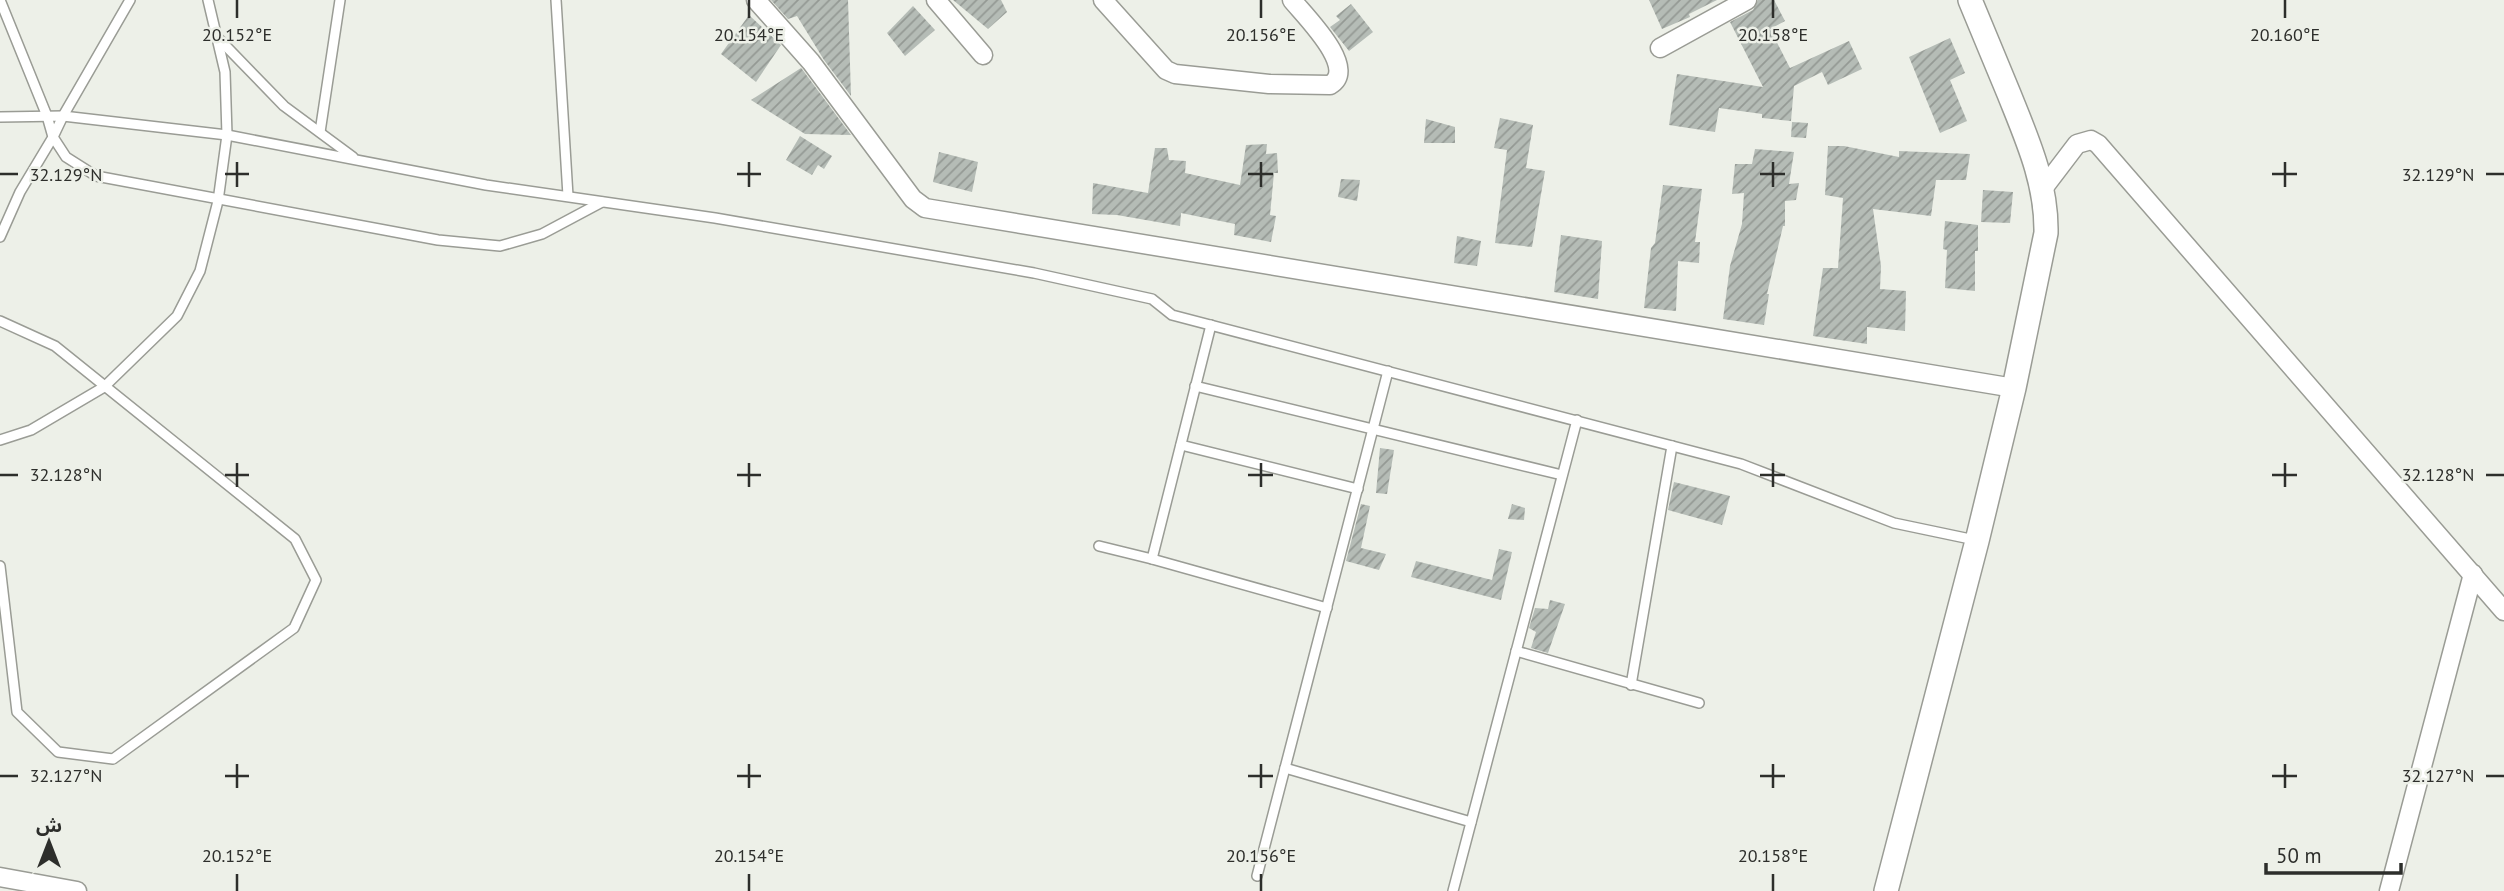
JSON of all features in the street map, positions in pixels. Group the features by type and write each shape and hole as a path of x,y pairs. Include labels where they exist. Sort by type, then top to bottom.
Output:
{"street":[{"path":"755,0 811,62 913,200 925,208 2014,388"},
{"path":"936,0 982,55"},
{"path":"1103,0 1166,70 1175,74 1269,84 1330,85 1337,81 1339,76 1337,57 1292,0"},
{"path":"1660,48 1747,0"},
{"path":"1885,891 1977,541 2014,388 2046,233 2042,190 2031,147 1970,0"},
{"path":"2042,190 2077,144 2091,141 2098,144 2504,611"},
{"path":"2389,891 2473,575"},
{"path":"0,877 77,891"}],"lane":[{"path":"0,0 53,137 66,157 96,176 438,240 500,246 542,234 602,202"},
{"path":"0,237 20,192 130,0"},
{"path":"0,440 31,430 104,387 177,316 200,271 219,201 227,135 225,72 208,0"},
{"path":"320,132 340,0"},
{"path":"556,0 568,196"},
{"path":"217,37 284,106 357,160"},
{"path":"0,117 63,116 227,135 486,185 715,218 1034,273 1152,299 1172,315 1741,464 1894,523 1977,541"},
{"path":"0,321 55,346 295,539 316,580 294,628 113,759 58,752 17,712 0,566"},
{"path":"1152,559 1211,325"},
{"path":"1257,876 1388,372"},
{"path":"1195,386 1563,475"},
{"path":"1453,891 1577,421"},
{"path":"1181,445 1358,489"},
{"path":"1631,685 1672,446"},
{"path":"1099,546 1327,608"},
{"path":"1516,651 1699,703"},
{"path":"1285,768 1471,822"}],"building":[{"path":"771,0 848,0 851,96 824,60 797,16 788,19"},
{"path":"953,0 1001,0 1007,12 988,29"},
{"path":"1649,0 1717,0 1689,14 1690,17 1662,29"},
{"path":"1758,0 1774,0 1785,21 1770,29 1790,68 1849,41 1862,69 1828,85 1822,72 1794,86 1791,121 1762,118 1762,114 1719,108 1715,132 1669,125 1677,74 1763,87 1730,22 1753,10"},
{"path":"1351,4 1373,32 1349,51 1330,27 1340,20 1336,16"},
{"path":"913,6 935,30 905,56 887,33"},
{"path":"749,15 781,45 756,82 721,54"},
{"path":"1950,38 1965,73 1950,80 1967,121 1940,133 1909,57"},
{"path":"801,68 851,135 805,134 751,100"},
{"path":"1500,118 1533,125 1526,168 1545,171 1532,247 1495,243 1507,150 1494,148"},
{"path":"1426,119 1455,127 1455,143 1424,143"},
{"path":"1792,122 1808,123 1806,138 1791,137"},
{"path":"800,136 832,156 824,169 818,165 812,175 786,160"},
{"path":"1267,144 1266,154 1277,153 1278,173 1274,173 1270,215 1276,216 1271,242 1234,235 1235,224 1181,213 1180,226 1117,215 1092,214 1093,183 1148,193 1155,148 1167,148 1169,160 1186,161 1185,173 1240,185 1246,145"},
{"path":"1828,146 1844,146 1899,157 1899,151 1970,154 1966,180 1936,180 1931,216 1873,209 1881,266 1880,289 1906,291 1905,331 1867,327 1867,344 1813,336 1823,268 1838,268 1843,198 1825,195"},
{"path":"1755,149 1794,152 1789,184 1799,183 1796,200 1785,201 1785,226 1767,294 1764,325 1723,319 1730,266 1742,224 1744,193 1732,194 1735,164 1752,164"},
{"path":"939,152 978,162 972,192 933,182"},
{"path":"1341,179 1360,180 1357,201 1338,197"},
{"path":"1663,185 1702,189 1695,242 1700,242 1699,263 1678,261 1676,311 1644,308 1651,248 1655,243"},
{"path":"1983,190 2013,192 2010,223 1981,222"},
{"path":"1945,221 1978,225 1975,291 1945,288"},
{"path":"1561,235 1602,241 1598,299 1554,292"},
{"path":"1457,236 1481,241 1477,266 1454,263"},
{"path":"1380,448 1394,450 1387,494 1376,493"},
{"path":"1674,482 1730,496 1722,525 1668,510"},
{"path":"1361,504 1370,506 1361,548 1386,554 1379,570 1346,561"},
{"path":"1512,504 1525,508 1524,520 1508,519"},
{"path":"1499,549 1512,552 1501,600 1411,577 1416,561 1492,580"},
{"path":"1550,600 1565,604 1548,653 1531,648 1536,632 1529,628 1535,608 1548,609"}]}
